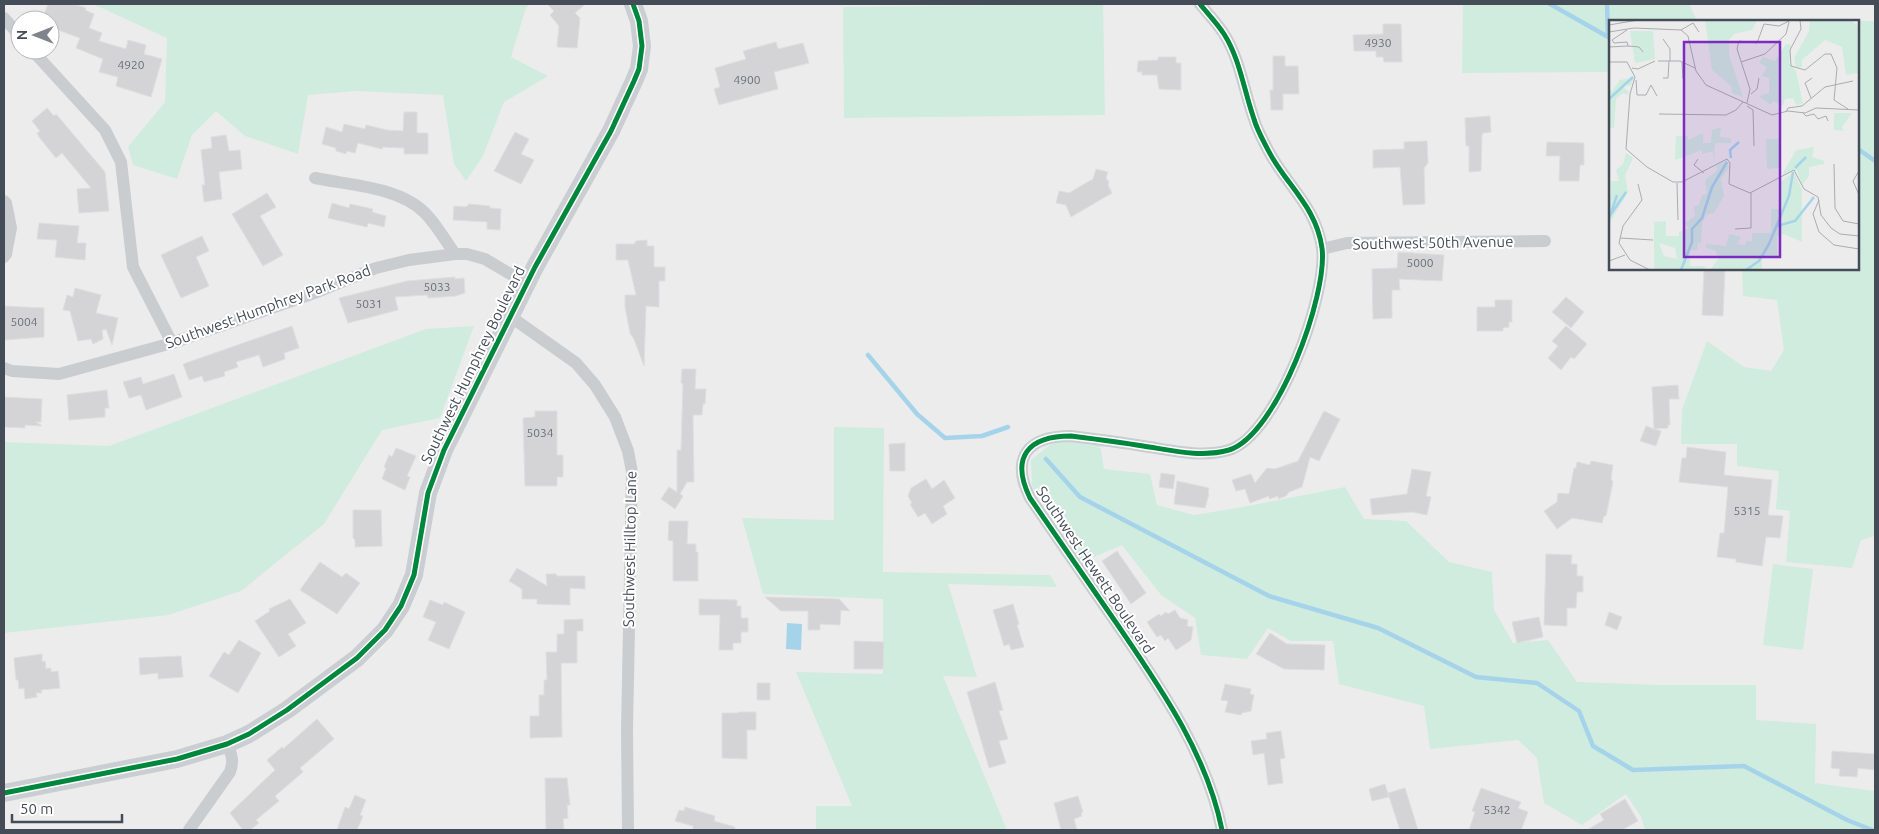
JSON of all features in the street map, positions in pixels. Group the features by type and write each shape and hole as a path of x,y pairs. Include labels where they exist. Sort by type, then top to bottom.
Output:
{"main road":[{"name":"Southwest Humphrey Boulevard","path":"4,793 178,759 227,744 268,722 324,684 374,643 393,620 408,593 414,575 424,510 434,475 527,284 611,131 639,69 642,33 633,4"}],"street":[{"name":"Southwest Hewett Boulevard","path":"1200,4 1224,34 1232,52 1254,120 1269,153 1310,212 1322,249 1322,274 1313,311 1286,381 1276,402 1260,426 1240,445 1222,451 1193,453 1072,436 1059,436 1037,442 1027,452 1021,462 1022,481 1030,498 1134,649 1176,715 1195,751 1209,786 1222,830"},
{"path":"41,60 104,130 121,162 134,267 172,343"},
{"path":"315,178 395,194 411,201 425,213 455,254"},
{"path":"4,201 11,228 4,257"},
{"name":"Southwest 50th Avenue","path":"1322,249 1347,244 1545,241"},
{"name":"Southwest Humphrey Park Road","path":"4,368 12,371 58,374 172,343 317,292 376,268 408,260 467,254 485,259 527,284"},
{"name":"Southwest Hilltop Lane","path":"511,317 576,362 595,385 616,417 628,451 632,472 627,730 628,830"},
{"path":"189,830 230,772 233,764 227,744"}],"green space":[{"path":"93,4 530,4 526,8 511,57 548,76 504,102 483,156 466,181 454,164 443,95 356,91 308,95 298,154 245,136 216,111 192,135 177,179 133,165 128,147 165,102 167,38"},
{"path":"1103,4 1105,115 844,118 843,7"},
{"path":"1463,4 1689,4 1697,20 1609,20 1609,72 1462,73"},
{"path":"1859,21 1875,21 1875,536 1861,540 1852,568 1786,562 1790,511 1776,509 1779,471 1737,466 1737,444 1681,444 1682,410 1707,341 1744,367 1771,371 1784,350 1777,300 1743,296 1742,270 1859,270"},
{"path":"474,326 440,418 382,430 324,524 241,591 168,615 4,633 4,442 109,446 426,329"},
{"path":"834,427 884,428 883,572 1050,575 1057,587 948,584 977,677 943,676 1007,830 816,830 816,806 852,806 796,672 883,674 883,599 763,594 742,518 834,520"},
{"path":"1056,440 1100,444 1104,469 1150,474 1157,505 1194,515 1345,487 1364,519 1406,521 1449,562 1492,572 1494,610 1513,643 1548,640 1577,682 1658,685 1756,685 1756,720 1816,724 1815,783 1875,791 1875,830 1645,830 1641,817 1626,794 1582,825 1544,803 1537,758 1518,740 1430,749 1424,706 1339,684 1333,641 1291,641 1268,628 1247,659 1201,655 1195,618 1161,595 1122,545 1082,562 1032,487 1031,460"},
{"path":"1773,564 1813,569 1803,650 1763,645"}],"water":[{"path":"787,623 802,624 801,650 786,649"}],"building":[{"path":"48,4 74,4 86,8 85,10 94,14 89,28 102,33 99,41 126,49 128,40 146,45 144,54 162,59 151,97 116,86 118,77 99,72 103,59 76,48 80,38 60,31 60,10 46,10"},
{"path":"547,4 585,4 575,13 580,18 577,48 557,47 559,26 550,15 554,11"},
{"path":"1383,24 1401,24 1402,62 1384,62 1383,57 1376,57 1376,51 1354,51 1353,35 1383,34"},
{"path":"776,42 778,49 803,43 809,63 774,72 778,89 719,105 714,89 720,87 715,68 746,59 743,51"},
{"path":"1273,56 1285,56 1285,66 1298,66 1299,94 1283,94 1283,110 1271,110 1270,90 1273,90"},
{"path":"1158,57 1176,57 1176,63 1181,63 1181,90 1159,89 1157,75 1142,75 1142,72 1137,72 1138,61 1158,60"},
{"path":"47,108 54,116 56,114 105,172 109,211 79,213 77,189 91,188 62,153 56,158 39,137 37,133 40,131 32,121"},
{"path":"404,112 417,112 417,133 428,133 428,154 404,154 404,148 383,147 382,149 358,143 355,153 347,151 346,154 336,151 336,148 322,144 326,127 342,132 344,124 365,129 366,125 387,130 403,131"},
{"path":"1490,116 1491,132 1483,133 1482,135 1481,171 1469,172 1469,146 1466,146 1465,118"},
{"path":"515,132 529,139 521,154 534,160 521,184 494,171"},
{"path":"226,135 229,151 240,150 242,169 219,172 222,199 204,202 202,185 205,185 201,150 212,148 211,137"},
{"path":"1427,141 1428,163 1424,168 1425,204 1403,205 1400,167 1373,168 1373,150 1404,149 1404,142"},
{"path":"1547,142 1584,143 1584,165 1580,165 1579,181 1559,181 1560,156 1546,156"},
{"path":"1096,169 1108,172 1106,178 1112,193 1071,217 1066,205 1056,203 1059,191 1069,193 1093,179"},
{"path":"267,193 276,207 260,216 283,255 263,266 232,214"},
{"path":"332,203 349,208 350,204 373,209 372,212 386,216 384,227 368,223 367,227 328,218"},
{"path":"469,204 501,209 500,230 487,229 487,222 453,220 454,206 466,207"},
{"path":"39,223 79,226 77,243 86,243 85,260 55,257 57,240 37,239"},
{"path":"202,236 209,251 196,257 209,286 181,298 161,255"},
{"path":"647,240 647,246 654,246 654,267 665,267 665,281 659,281 659,307 646,306 644,366 630,333 625,307 625,295 636,295 628,260 616,260 616,244 634,244 636,241"},
{"path":"1398,252 1444,255 1442,281 1399,279 1400,290 1392,290 1392,318 1373,319 1372,269 1397,268"},
{"path":"1704,270 1725,270 1723,316 1702,315"},
{"path":"455,277 455,279 464,278 465,293 456,296 428,298 427,295 395,297 398,310 348,323 339,298 407,281"},
{"path":"75,288 101,295 96,313 118,318 112,345 106,329 102,330 103,339 93,344 91,339 78,341 70,311 63,310 67,295 73,297"},
{"path":"1566,297 1584,312 1571,328 1552,312"},
{"path":"1495,300 1512,300 1512,322 1509,322 1509,327 1503,328 1503,331 1477,331 1477,307 1495,307"},
{"path":"4,306 44,308 44,337 4,340"},
{"path":"292,326 299,348 284,353 285,359 263,367 259,355 236,362 238,367 224,372 225,376 204,382 202,376 189,380 183,364"},
{"path":"1566,326 1587,344 1574,359 1571,357 1561,370 1548,358 1558,346 1552,341"},
{"path":"682,369 696,369 695,389 706,389 702,415 693,415 694,482 687,482 680,494 683,496 675,509 661,499 669,487 677,492 677,450 681,450"},
{"path":"174,374 182,397 146,410 141,395 129,398 123,382 141,377 143,384"},
{"path":"1678,385 1679,399 1669,399 1670,425 1668,425 1668,428 1654,429 1652,387"},
{"path":"107,390 109,408 105,408 105,417 69,420 67,395"},
{"path":"4,397 42,399 41,422 36,422 42,426 25,425 25,428 4,427"},
{"path":"535,411 557,411 557,455 563,455 563,477 557,477 557,486 525,486 523,418 535,417"},
{"path":"1324,411 1340,419 1319,461 1310,457 1302,487 1278,499 1278,496 1269,499 1269,496 1250,503 1245,489 1236,491 1232,480 1251,474 1255,483 1267,468 1275,469 1298,461"},
{"path":"1646,426 1661,431 1656,446 1640,441"},
{"path":"905,443 905,471 890,471 889,444"},
{"path":"1687,447 1726,452 1724,475 1772,480 1768,515 1783,516 1780,538 1766,537 1762,566 1736,562 1736,559 1717,557 1720,533 1724,533 1728,487 1679,482 1682,458 1686,458"},
{"path":"396,448 416,456 407,476 410,477 405,490 382,479 389,455 392,457"},
{"path":"1591,461 1613,465 1611,479 1613,482 1606,516 1604,516 1602,523 1572,518 1557,529 1544,511 1557,502 1558,493 1569,494 1577,462 1590,465"},
{"path":"1412,469 1431,472 1426,496 1431,497 1427,515 1412,512 1372,515 1370,499 1407,494"},
{"path":"1161,473 1175,475 1173,489 1159,487"},
{"path":"926,479 932,489 944,480 955,498 943,506 947,514 932,524 925,513 918,517 910,504 912,503 908,496 911,488"},
{"path":"1177,481 1209,488 1205,508 1174,504"},
{"path":"353,510 381,510 382,546 355,547 355,540 353,538"},
{"path":"669,521 688,521 687,544 696,544 696,552 698,552 698,581 673,581 673,541 668,540"},
{"path":"1117,551 1146,593 1131,604 1102,561"},
{"path":"1546,554 1572,555 1571,564 1577,564 1577,576 1583,576 1583,592 1577,592 1576,608 1567,608 1567,626 1544,625"},
{"path":"320,562 342,577 346,573 360,583 337,614 300,590"},
{"path":"517,568 547,586 546,574 585,576 585,589 570,588 570,605 537,604 537,599 522,599 522,589 509,581"},
{"path":"765,597 839,599 850,611 841,610 840,625 820,624 820,630 808,630 808,611 781,611"},
{"path":"290,599 306,623 288,634 296,646 279,657 255,621 270,611 269,609"},
{"path":"699,599 737,600 737,606 741,606 741,618 748,618 748,632 741,632 741,643 733,643 733,650 719,650 720,615 699,615"},
{"path":"430,600 443,605 444,602 465,612 449,649 428,640 436,622 423,617"},
{"path":"1013,604 1024,647 1011,650 1009,644 1004,646 993,610"},
{"path":"1175,610 1180,618 1188,620 1187,626 1193,627 1191,640 1176,650 1168,638 1165,641 1161,635 1157,637 1147,622 1159,614 1161,616 1166,612 1168,614"},
{"path":"1609,612 1622,617 1617,630 1605,625"},
{"path":"1539,617 1543,637 1517,643 1512,622"},
{"path":"583,619 583,631 577,631 577,663 561,663 562,737 530,738 530,716 539,716 539,695 544,695 544,680 547,680 546,652 557,652 557,634 564,634 564,620"},
{"path":"1270,633 1287,644 1325,645 1324,670 1284,669 1256,654"},
{"path":"239,640 261,653 238,693 209,676 224,652 229,655"},
{"path":"854,641 884,642 883,669 854,669"},
{"path":"42,654 42,662 45,661 46,669 51,668 51,672 58,671 60,688 41,690 42,693 36,693 37,697 25,699 24,688 19,689 18,680 16,680 14,658"},
{"path":"181,656 183,677 158,679 158,673 140,675 139,658"},
{"path":"995,682 1003,710 999,711 1008,739 999,741 1006,763 989,768 967,692"},
{"path":"757,683 770,683 770,700 757,700"},
{"path":"1225,684 1251,689 1250,694 1254,695 1251,711 1241,715 1225,712 1228,701 1221,700"},
{"path":"756,712 756,730 747,730 747,759 722,758 722,713"},
{"path":"317,719 334,739 300,768 303,772 275,796 279,801 256,820 259,823 250,830 243,830 230,813 275,770 267,760 282,747 283,749"},
{"path":"1281,731 1285,758 1280,759 1283,783 1268,785 1264,753 1253,755 1251,741 1267,739 1266,733"},
{"path":"1832,751 1875,754 1875,770 1858,768 1857,777 1839,776 1840,769 1831,768"},
{"path":"545,778 567,778 570,805 567,805 568,818 563,819 564,830 546,830"},
{"path":"1385,784 1389,797 1372,801 1369,789"},
{"path":"1405,788 1418,830 1400,830 1388,793"},
{"path":"1481,788 1521,802 1518,808 1528,812 1521,830 1469,830 1475,812 1472,811"},
{"path":"355,795 366,800 360,815 363,816 357,830 337,830 345,807 349,809"},
{"path":"1078,796 1083,812 1081,813 1082,816 1074,819 1077,830 1061,830 1054,803"},
{"path":"1625,799 1638,821 1622,830 1587,830 1604,820 1600,814"},
{"path":"685,807 715,816 714,821 735,827 735,830 693,830 693,826 675,821 679,810 684,811"}],"waterway":[{"path":"1550,4 1609,37"},
{"path":"1607,4 1608,37"},
{"path":"1859,150 1875,161"},
{"path":"868,355 917,414 945,438 982,436 1008,427"},
{"path":"1046,459 1080,497 1269,596 1378,628 1476,677 1537,683 1579,711 1593,746 1633,770 1744,766 1847,820 1872,830"}],"cycle path":[{"path":"4,793 177,759 227,744 249,734 287,710 357,658 385,630 401,606 414,575 428,493 444,450 535,267 611,131 639,69 642,46 639,21 633,4"},
{"path":"1200,4 1224,34 1238,64 1250,108 1260,135 1275,163 1300,196 1319,233 1322,248 1322,270 1308,329 1296,361 1265,419 1247,439 1229,450 1197,453 1071,436 1056,437 1034,445 1027,452 1023,460 1022,471 1024,484 1030,498 1133,648 1180,722 1194,748 1205,775 1215,802 1222,830"}]}
